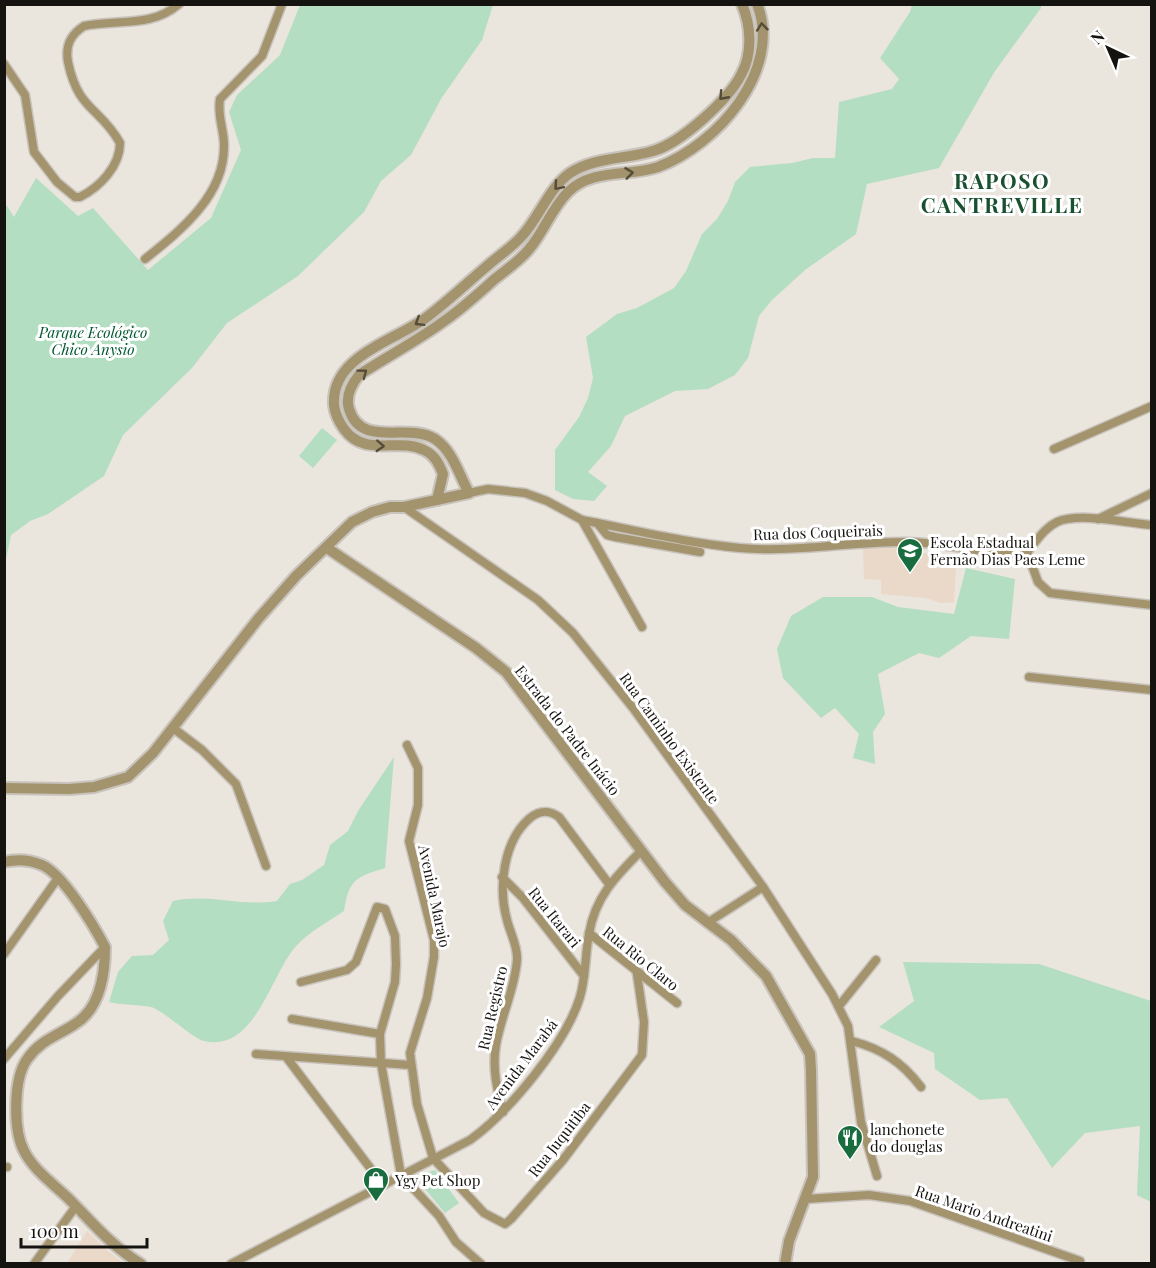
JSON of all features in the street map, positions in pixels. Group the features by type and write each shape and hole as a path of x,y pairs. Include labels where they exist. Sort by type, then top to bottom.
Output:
{"street":[{"path":"4,64 25,95 34,152 57,182 75,197 80,197 104,180 113,167 120,143 76,91 67,55 69,40 84,26 149,21 167,15 179,4"},
{"path":"145,259 197,213 214,184 223,158 224,145 220,99 262,56 282,4"},
{"path":"437,500 444,474 426,450 408,446 374,447 359,442 347,433 338,421 334,406 335,390 340,376 350,364 426,318 520,239 557,185 570,173 585,165 656,151 697,124 741,75 750,39 742,4"},
{"path":"4,788 94,787 128,777 141,768 258,619 296,576 352,522 372,512 390,507 404,507 469,494 451,456 434,438 409,432 376,433 357,423 348,404 352,383 359,375 449,318 529,249 568,192 590,178 659,166 681,155 713,131 746,93 753,80 763,46 761,15 757,4"},
{"path":"741,75 753,80"},
{"path":"504,252 513,263"},
{"path":"1054,449 1152,406"},
{"path":"347,433 357,423"},
{"path":"443,484 461,480"},
{"name":"Rua dos Coqueirais","path":"469,494 488,489 525,493 547,501 582,520 701,543 741,548 792,549 906,542 940,543 991,553 1027,552"},
{"path":"1096,520 1152,493"},
{"name":"Rua Caminho Existente","path":"404,507 538,600 573,633 633,708 763,887 839,1006 852,1041 861,1122 877,1176"},
{"path":"1152,525 1073,518 1056,522 1043,531 1027,552 1038,582 1050,592 1152,605"},
{"path":"582,520 642,627"},
{"path":"597,523 607,535 700,552"},
{"name":"Estrada do Padre Inácio","path":"327,548 476,648 506,672 641,851 685,905 748,956 766,976 810,1054 813,1177 789,1240 785,1263"},
{"path":"1029,676 1152,690"},
{"path":"173,728 216,762 236,784 266,866"},
{"name":"Avenida Marajo","path":"407,745 418,768 418,805 409,841 434,940 434,957 427,998 410,1053 410,1065 424,1132 433,1158"},
{"name":"Rua Registro","path":"503,1112 496,1084 495,1055 516,972 517,956 502,901 502,877 507,858 520,830 530,818 540,812 551,812 559,818 609,884"},
{"name":"Avenida Marabá","path":"231,1263 470,1140 503,1112 560,1039 580,996 589,933 598,901 609,884 641,851"},
{"path":"4,862 30,861 44,866 58,878 105,947 101,986 93,1004 76,1024 51,1036 26,1061 16,1105 17,1133 29,1161 119,1251 141,1263"},
{"name":"Rua Itarari","path":"502,877 523,898 584,976"},
{"path":"4,954 58,878"},
{"path":"707,922 763,887"},
{"path":"301,982 347,970 356,962 376,907 385,909 390,917 395,936 396,964 393,990 380,1034 381,1062 401,1175 439,1216 456,1242 482,1263"},
{"name":"Rua Rio Claro","path":"589,933 637,974 677,1003"},
{"path":"4,1059 58,996 105,947"},
{"path":"839,1006 876,960"},
{"name":"Rua Juquitiba","path":"433,1158 484,1214 499,1223 505,1224 511,1220 563,1160 642,1055 644,1022 637,974"},
{"path":"292,1019 380,1034"},
{"path":"852,1041 874,1048 899,1061 921,1087"},
{"path":"256,1054 410,1065"},
{"path":"287,1058 383,1185"},
{"name":"Rua Mario Andreatini","path":"806,1199 870,1196 910,1201 1080,1261"},
{"path":"34,1263 76,1206"}],"shaded area":[{"name":"Escola Estadual Fernão Dias Paes Leme","path":"884,546 959,559 956,568 954,602 940,603 926,598 881,594 881,580 864,579 863,549"},
{"path":"87,1231 109,1252 124,1263 67,1263"}],"green space":[{"path":"1041,4 1041,8 995,71 939,168 867,184 856,234 805,270 772,300 759,316 748,358 735,375 708,389 675,391 625,416 611,446 588,472 607,486 594,501 573,499 555,490 555,450 579,417 588,398 593,378 586,337 617,314 637,308 674,288 686,271 702,234 717,219 728,201 735,182 750,167 792,163 813,158 835,158 839,102 892,89 899,79 880,58 910,12 912,5"},
{"name":"Parque Ecológico Chico Anysio","path":"300,5 493,5 482,40 441,99 411,155 381,181 364,212 298,276 227,323 192,368 123,435 104,476 48,514 30,521 11,535 5,564 5,203 14,217 36,178 78,216 93,208 148,270 211,218 241,150 229,112 237,95 280,55"},
{"path":"322,428 337,440 313,468 299,456"},
{"path":"966,568 1015,579 1009,639 971,636 939,658 919,653 878,674 885,714 873,732 875,764 853,758 859,734 835,708 821,718 783,678 777,649 791,616 823,597 872,597 898,607 954,614"},
{"path":"394,757 385,868 355,881 348,892 344,911 313,931 296,946 249,1024 236,1035 222,1042 204,1041 154,1008 109,1002 118,972 132,956 153,955 169,940 163,921 173,901 199,898 251,902 277,901 290,884 302,880 324,865 330,845 348,831 358,811"},
{"path":"903,962 1039,964 1151,1001 1151,1202 1137,1195 1140,1126 1085,1133 1052,1168 1007,1098 980,1100 935,1069 934,1053 879,1027 914,1001"},
{"path":"435,1170 459,1203 445,1213 414,1176"}],"place":[{"name":"Escola Estadual Fernão Dias Paes Leme","path":"910,574"},
{"name":"lanchonete do douglas","path":"850,1161"},
{"name":"Ygy Pet Shop","path":"376,1203"}],"district":[{"name":"RAPOSO CANTREVILLE","path":"1002,192"}]}
